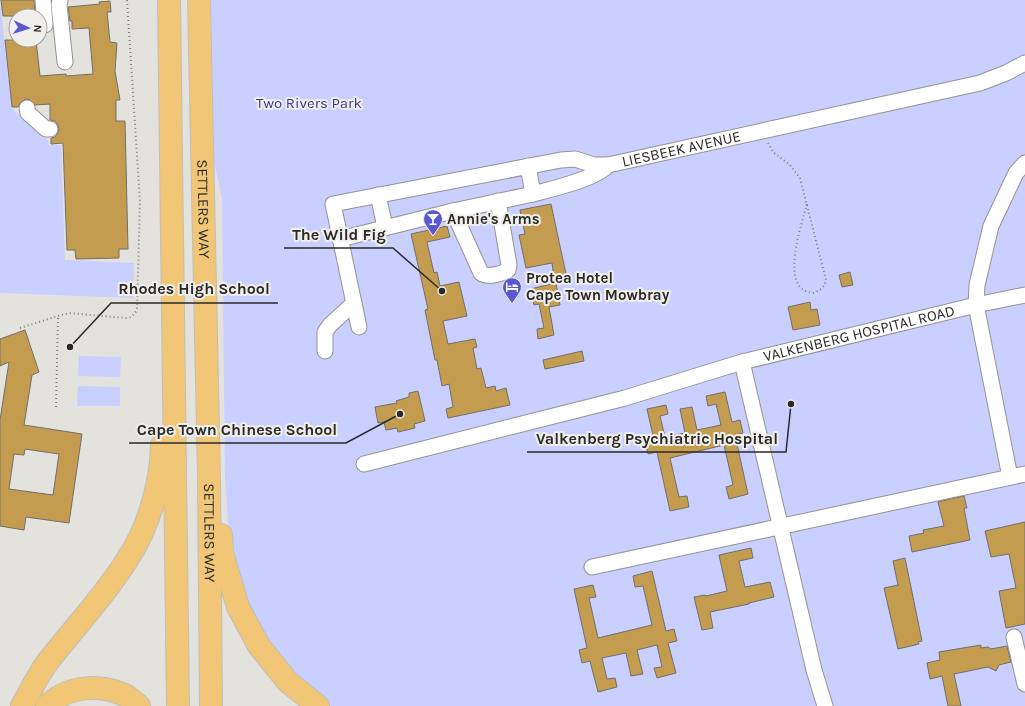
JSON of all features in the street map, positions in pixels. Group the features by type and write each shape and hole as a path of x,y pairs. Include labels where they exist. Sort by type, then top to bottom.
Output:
{"highway":[{"path":"157,0 170,72"},
{"name":"SETTLERS WAY","path":"169,0 178,706"},
{"name":"SETTLERS WAY","path":"199,0 209,480 211,706"},
{"path":"201,104 208,0"},
{"path":"22,706 45,665 94,606 128,560 150,516 161,466 162,416 173,328"},
{"path":"209,480 219,502 222,553 238,607 259,646 288,682 318,706"},
{"path":"47,706 53,700 74,690 100,687 123,694 139,706"}],"lane":[{"path":"60,0 59,5 65,62"},
{"name":"LIESBEEK AVENUE","path":"340,239 333,204 561,160 575,160 594,165 608,165 980,83 1006,73 1025,63"},
{"path":"28,108 28,113 46,129 50,129"},
{"path":"359,327 340,239 498,201 534,194 575,182 604,170 608,165"},
{"name":"VALKENBERG HOSPITAL ROAD","path":"592,567 1018,475 976,305 977,286 991,226 1016,173 1024,165"},
{"path":"528,166 534,194"},
{"path":"378,195 385,228"},
{"path":"453,212 480,273 487,275 505,272 508,270 509,266 498,201"},
{"name":"VALKENBERG HOSPITAL ROAD","path":"364,464 625,398 742,362 976,305 1025,295"},
{"path":"325,351 325,332 330,325 354,303"},
{"name":"VALKENBERG HOSPITAL ROAD","path":"742,362 814,670 825,706"},
{"path":"1014,637 1025,684"}],"path":[{"path":"20,328 69,313 126,318 133,316 137,309 140,202 127,0"},
{"path":"765,131 770,148 790,165 800,178 807,203 826,280 822,288 813,293 804,290 799,285 796,277 794,262 807,203"},
{"path":"56,407 58,316"}],"green space":[{"path":"0,0 12,109 48,140 49,145 61,145 65,260 134,263 133,298 0,293"},
{"name":"Two Rivers Park","path":"208,0 1025,0 1025,706 331,706 321,699 276,656 240,588 229,535 225,478 222,198 201,104"},
{"path":"79,356 121,357 120,377 78,376"},
{"path":"78,386 120,387 120,406 77,406"}],"building":[{"path":"1,0 34,0 34,8 8,8 8,16 3,16"},
{"path":"110,1 111,12 107,12 110,42 117,43 115,71 120,100 116,100 116,121 125,121 128,249 119,249 119,258 76,259 75,250 67,250 63,143 51,144 51,138 55,137 58,133 58,125 55,121 50,120 50,104 35,105 30,100 26,99 21,102 18,107 12,107 5,40 8,40 8,48 37,48 40,76 93,74 89,28 72,29 72,21 70,21 68,7 100,4 99,2"},
{"path":"551,204 566,274 554,277 552,263 526,268 519,235 525,234 520,210"},
{"path":"447,226 450,237 427,242 434,273 437,272 440,286 459,282 467,316 443,321 448,344 475,339 477,347 473,348 477,369 481,368 486,388 495,386 496,391 506,388 510,405 448,418 446,409 453,407 449,384 442,386 437,360 435,360 425,310 428,309 411,234"},
{"path":"850,272 853,285 842,287 839,275"},
{"path":"556,283 560,305 549,307 554,335 538,339 537,329 544,328 539,304 534,305 530,289"},
{"path":"810,302 811,310 817,309 820,325 793,330 788,307"},
{"path":"25,330 39,372 32,375 24,425 82,434 69,523 26,517 24,530 0,526 0,420 9,362 0,366 0,339","holes":["25,449 59,454 53,495 9,489 14,454 24,455"]},
{"path":"582,351 584,361 545,369 543,360"},
{"path":"418,391 425,421 414,424 415,428 398,432 397,428 386,430 384,422 378,423 375,407 397,403 396,401 409,397 409,393"},
{"path":"725,392 732,422 740,420 743,433 735,435 748,494 729,499 726,487 733,485 724,445 670,458 679,497 687,496 689,507 670,511 657,452 648,454 645,442 654,440 647,409 666,405 668,414 660,416 665,437 685,433 680,409 692,407 697,430 721,425 716,404 708,406 706,396"},
{"path":"964,496 967,508 964,508 970,540 912,552 909,536 924,533 923,530 944,526 938,502"},
{"path":"1025,522 1025,624 1006,628 999,591 1016,588 1009,554 991,557 985,531"},
{"path":"751,548 753,558 739,561 745,587 770,582 774,597 710,612 713,628 702,630 694,597 727,591 719,555"},
{"path":"905,558 922,641 918,642 919,644 898,649 884,588 898,585 893,561"},
{"path":"652,571 666,631 674,629 677,641 668,643 676,673 657,678 654,668 662,667 657,645 637,650 643,674 631,676 626,653 602,658 607,679 615,678 617,687 598,692 590,661 582,663 579,650 587,648 574,589 593,585 596,597 589,598 598,638 652,625 643,586 635,587 633,576"},
{"path":"981,645 981,648 988,647 991,649 1007,646 1011,662 999,665 996,671 988,667 954,674 961,706 948,706 942,676 930,679 927,663 940,660 939,652"}],"place":[{"name":"Annie's Arms","path":"433,236"},
{"name":"The Wild Fig","path":"442,291"},
{"name":"Protea Hotel Cape Town Mowbray","path":"512,304"},
{"name":"Rhodes High School","path":"70,347"},
{"name":"Valkenberg Psychiatric Hospital","path":"791,404"},
{"name":"Cape Town Chinese School","path":"400,414"}]}
